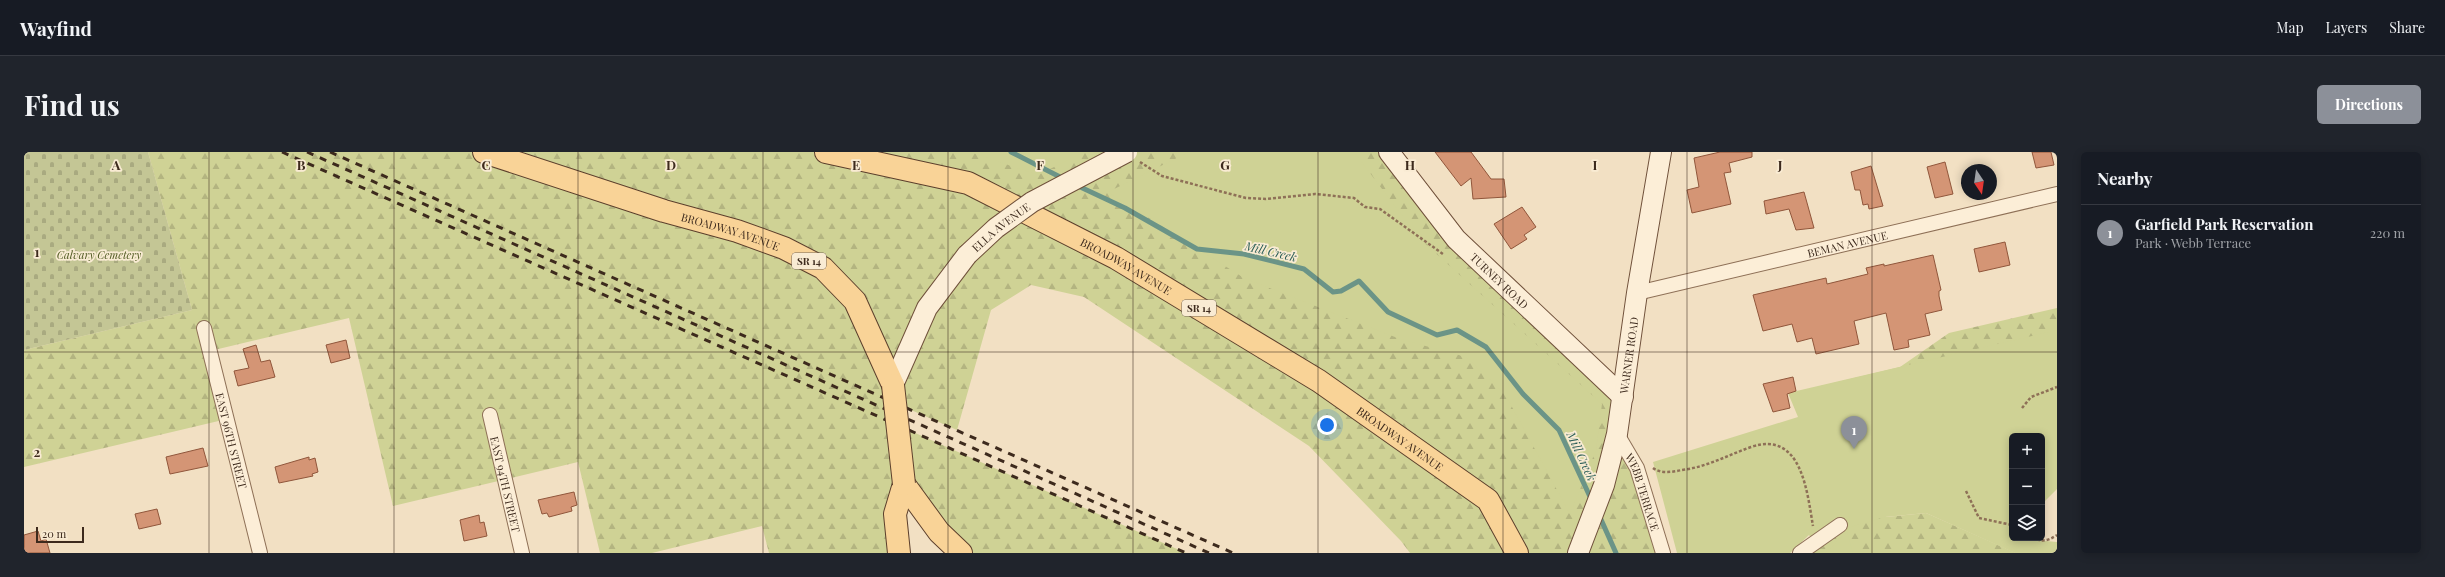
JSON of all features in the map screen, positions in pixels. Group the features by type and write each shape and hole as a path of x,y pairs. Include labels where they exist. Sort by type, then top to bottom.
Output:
{"main road":[{"name":"BROADWAY AVENUE","path":"484,152 664,211 737,231 784,248 823,268 855,300 893,385 904,484 939,532 962,553"},
{"name":"BROADWAY AVENUE","path":"826,152 968,183 1116,258 1319,381 1488,500 1517,553"},
{"name":"TURNEY ROAD","path":"1389,152 1456,238 1623,397"},
{"name":"WARNER ROAD","path":"1578,553 1604,485 1617,434 1637,293 1661,152"},
{"name":"ELLA AVENUE","path":"893,385 928,308 967,255 996,228 1032,202 1131,154"},
{"path":"899,553 895,514 904,484"}],"street":[{"name":"BEMAN AVENUE","path":"1637,293 2057,194"},
{"name":"EAST 96TH STREET","path":"204,328 260,553"},
{"name":"EAST 94TH STREET","path":"490,415 522,553"},
{"name":"WEBB TERRACE","path":"1617,434 1637,468 1663,553"},
{"path":"1800,553 1840,525"}],"path":[{"path":"1131,154 1149,170 1162,176 1246,198 1266,199 1315,194 1354,198 1365,207 1380,209 1434,245 1445,255"},
{"path":"2022,408 2031,397 2057,387"},
{"path":"1648,466 1657,471 1687,470 1705,466 1753,447 1768,445 1785,448 1793,455 1800,469 1814,533"},
{"path":"1966,491 1980,518 2009,524"},
{"path":"2045,540 2050,539 2057,534"}],"green space":[{"name":"Calvary Cemetery","path":"24,152 148,152 192,310 24,350"},
{"path":"148,152 1389,152 1456,239 1623,397 1617,434 1663,553 1410,553 1401,541 1309,446 1084,297 1031,285 991,310 957,430 895,403 895,424 1186,553 961,553 904,484 899,553 769,553 762,526 652,553 600,553 578,462 393,506 349,318 210,351 227,419 24,467 24,350 192,310"},
{"path":"970,152 1084,152 1038,175"},
{"path":"1189,152 1354,152 1420,239 1602,404 1596,450 1570,514 1505,394 1466,357 1400,339 1244,278 1108,192"},
{"path":"2057,308 2057,368 1788,394 1900,367 1949,333"},
{"path":"2057,330 2057,489 2045,501 2045,433 2009,433 2009,541 2057,542 2057,553 2015,553 1926,513 1885,517 1811,538 1809,535 1790,553 1677,553 1653,462 1798,417 1788,393"},
{"path":"1883,511 1886,517 1926,513 2016,553 1800,553 1815,541"},
{"path":"1847,532 1853,553 1825,553"}],"building":[{"path":"1435,152 1471,152 1491,179 1504,179 1506,197 1473,199 1471,178 1461,186"},
{"path":"1720,152 1752,152 1752,157 1729,163 1731,172 1724,173 1731,204 1692,213 1687,190 1699,187 1694,158"},
{"path":"2032,152 2051,152 2054,165 2036,168"},
{"path":"1945,162 1953,194 1935,198 1927,167"},
{"path":"1871,166 1883,206 1869,209 1868,204 1863,205 1860,190 1855,190 1851,172"},
{"path":"1804,192 1814,228 1796,230 1789,209 1766,214 1764,201"},
{"path":"1522,207 1536,227 1524,235 1527,239 1511,249 1494,224"},
{"path":"2005,242 2010,265 1979,272 1974,249"},
{"path":"1933,255 1941,290 1939,291 1939,296 1942,310 1925,314 1930,335 1908,340 1909,347 1894,350 1886,313 1854,321 1859,344 1816,354 1812,338 1797,342 1792,324 1763,331 1753,295 1826,278 1827,284 1868,274 1866,268 1884,264 1884,266"},
{"path":"346,340 350,358 331,363 326,345"},
{"path":"256,345 261,362 270,360 275,377 238,386 234,371 249,368 243,349"},
{"path":"1793,377 1796,391 1787,394 1790,408 1773,412 1763,384"},
{"path":"203,448 208,466 170,474 166,457"},
{"path":"309,457 309,460 315,458 318,472 312,474 313,476 279,483 275,467"},
{"path":"574,492 577,505 571,507 572,511 549,517 547,513 542,514 538,500"},
{"path":"157,509 161,524 139,529 135,514"},
{"path":"479,515 480,523 484,522 487,536 464,541 460,520"},
{"path":"38,531 41,541 46,539 50,553 24,553 24,535"}],"waterway":[{"name":"Mill Creek","path":"1011,152 1064,179"},
{"name":"Mill Creek","path":"1076,185 1125,208 1197,249 1244,254 1304,269 1333,292 1341,291 1359,281 1388,312 1437,335 1457,330 1486,347 1523,394 1559,430 1592,501"},
{"name":"Mill Creek","path":"1599,515 1616,553"}],"railway":[{"path":"282,152 1186,553"},
{"path":"307,152 1209,553"},
{"path":"330,152 1233,553"}],"place":[{"name":"Garfield Park Reservation","path":"1854,449"}]}
